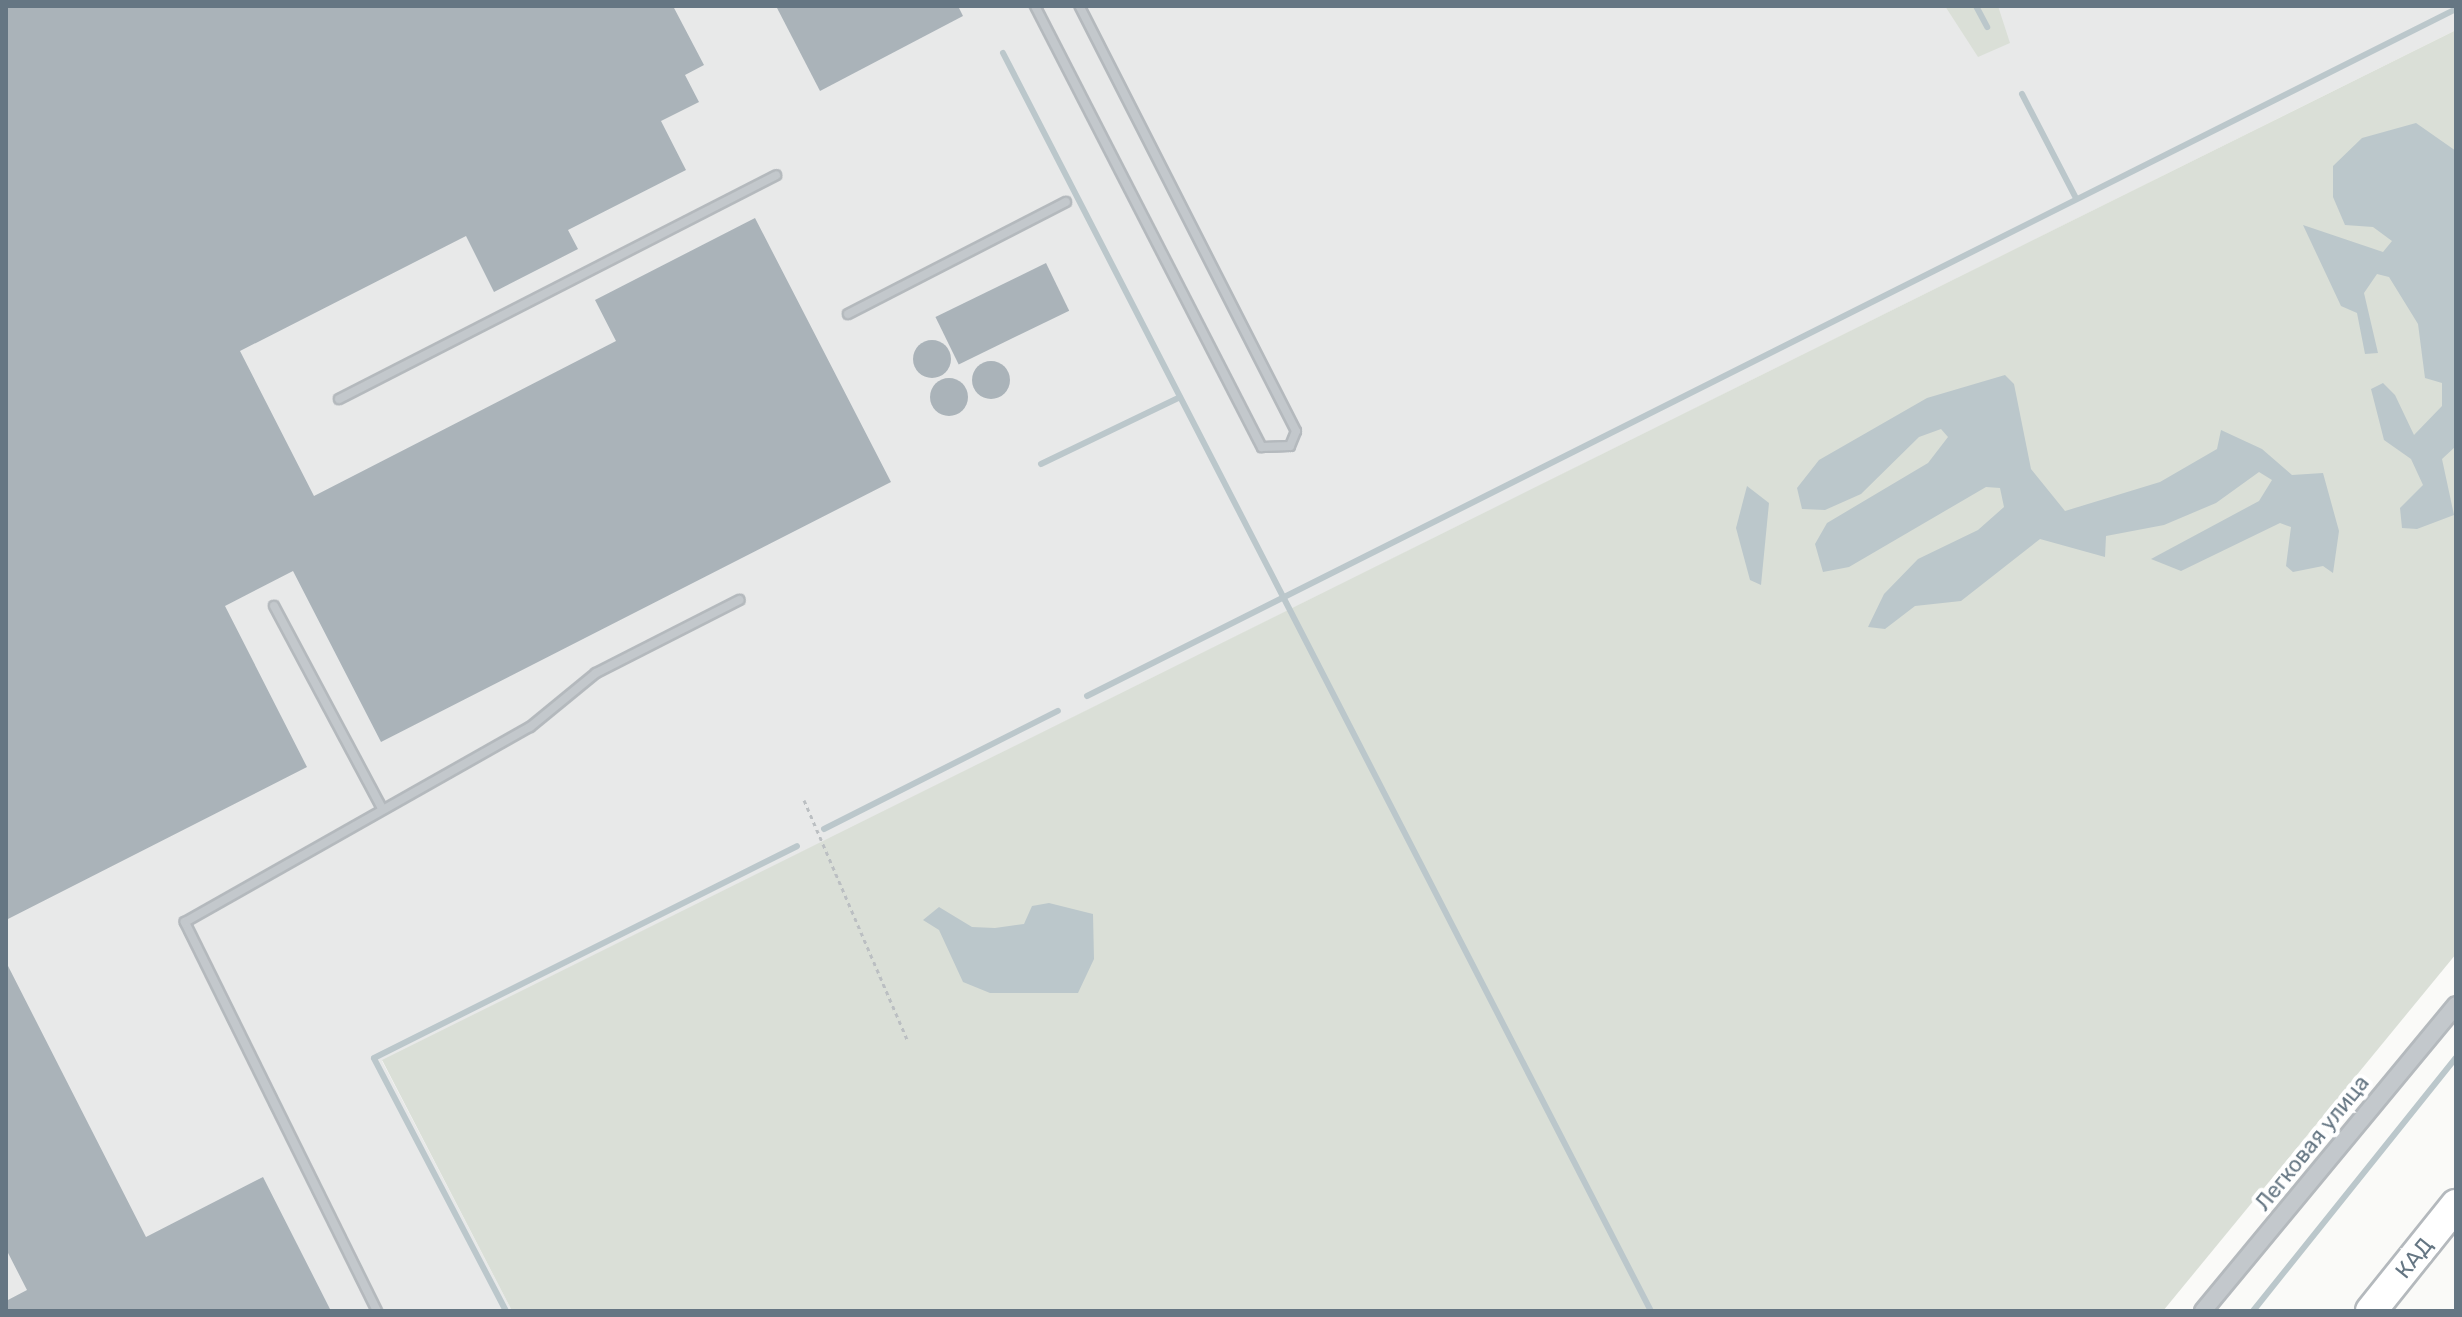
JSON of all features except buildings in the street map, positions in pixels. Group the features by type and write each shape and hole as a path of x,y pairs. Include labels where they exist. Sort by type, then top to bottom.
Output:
{"highway":[{"name":"КАД","path":"2371,1311 2456,1205"}],"street":[{"name":"Легковая улица","path":"2203,1311 2456,1005"}],"lane":[{"path":"1035,6 1262,447 1290,446 1296,431 1079,6"},
{"path":"339,399 776,175"},
{"path":"848,314 1066,202"},
{"path":"377,1311 185,922 530,727 596,673 739,600"},
{"path":"274,606 382,808"}],"path":[{"path":"804,800 908,1042"}],"shaded area":[{"path":"6,6 2456,6 2456,30 382,1061 512,1311 6,1311"},
{"path":"1945,6 1998,6 2010,43 1978,57"},
{"path":"2456,30 2456,954 2163,1311 512,1311 382,1060"},
{"path":"2416,123 2456,151 2456,446 2442,459 2454,515 2417,529 2402,528 2400,508 2423,485 2411,459 2384,440 2371,389 2383,383 2395,395 2414,435 2442,406 2442,383 2425,378 2418,324 2389,277 2377,274 2364,293 2378,353 2365,354 2357,313 2341,306 2303,225 2383,252 2392,241 2373,227 2345,225 2333,197 2333,166 2362,138"},
{"path":"2005,375 2014,384 2031,469 2065,511 2160,482 2217,449 2221,430 2262,449 2292,475 2323,473 2339,531 2333,573 2323,566 2293,572 2286,566 2291,527 2280,523 2181,571 2151,559 2259,501 2272,480 2259,472 2216,503 2164,525 2106,536 2105,557 2040,539 1961,601 1915,606 1885,629 1868,627 1884,594 1918,559 1978,530 2004,507 2000,488 1986,487 1849,567 1823,572 1815,544 1827,523 1928,463 1948,437 1941,429 1919,437 1861,494 1825,510 1802,509 1797,488 1819,460 1927,398"},
{"path":"1747,486 1769,503 1761,585 1750,580 1736,528"},
{"path":"1049,903 1093,914 1094,959 1078,993 990,993 963,982 939,930 923,920 939,907 972,927 995,928 1024,924 1032,906"}],"waterway":[{"path":"1976,6 1987,27"},
{"path":"1087,696 2456,9"},
{"path":"1003,53 1651,1311"},
{"path":"2022,94 2076,198"},
{"path":"1041,464 1180,397"},
{"path":"824,829 1058,711"},
{"path":"506,1311 374,1058 797,846"},
{"path":"2253,1311 2456,1058"}]}
